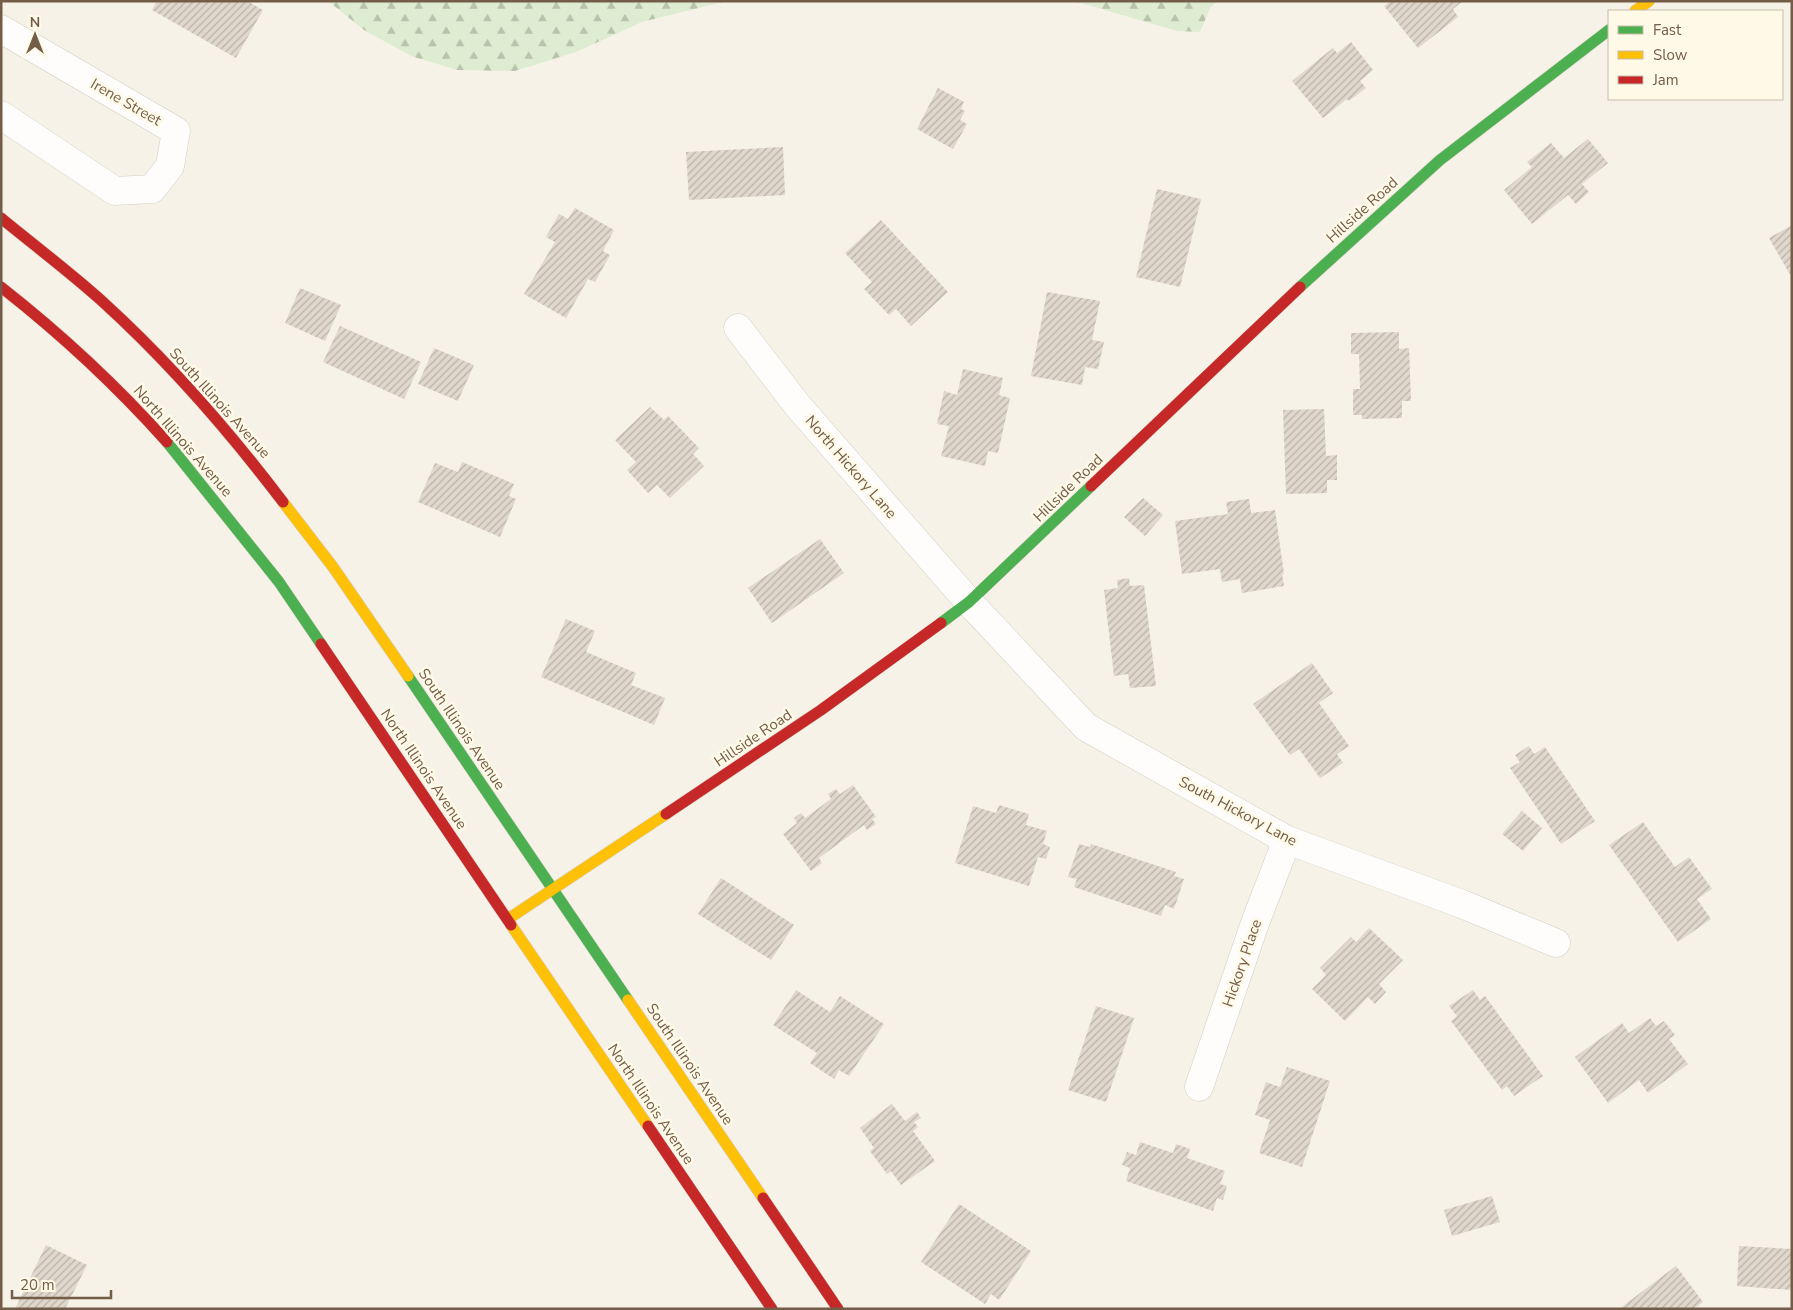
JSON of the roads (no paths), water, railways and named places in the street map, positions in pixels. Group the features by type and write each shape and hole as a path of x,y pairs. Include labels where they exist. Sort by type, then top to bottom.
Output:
{"main road":[{"path":"1636,10 1649,1"},
{"name":"Hillside Road","path":"508,919 821,710 969,602 1324,264 1440,160 1608,31"},
{"name":"South Illinois Avenue","path":"1,218 103,302 186,384 262,474 333,567 554,889 838,1309"},
{"name":"North Illinois Avenue","path":"1,287 49,324 129,400 209,491 290,598 772,1309"}],"street":[{"name":"Irene Street","path":"1,29 176,131 170,166 152,189 115,191 1,115"},
{"name":"North Hickory Lane","path":"738,328 798,406 969,602"},
{"name":"South Hickory Lane","path":"969,602 1086,727 1286,840 1462,904 1556,943"},
{"name":"Hickory Place","path":"1199,1087 1255,923 1286,840"}]}
